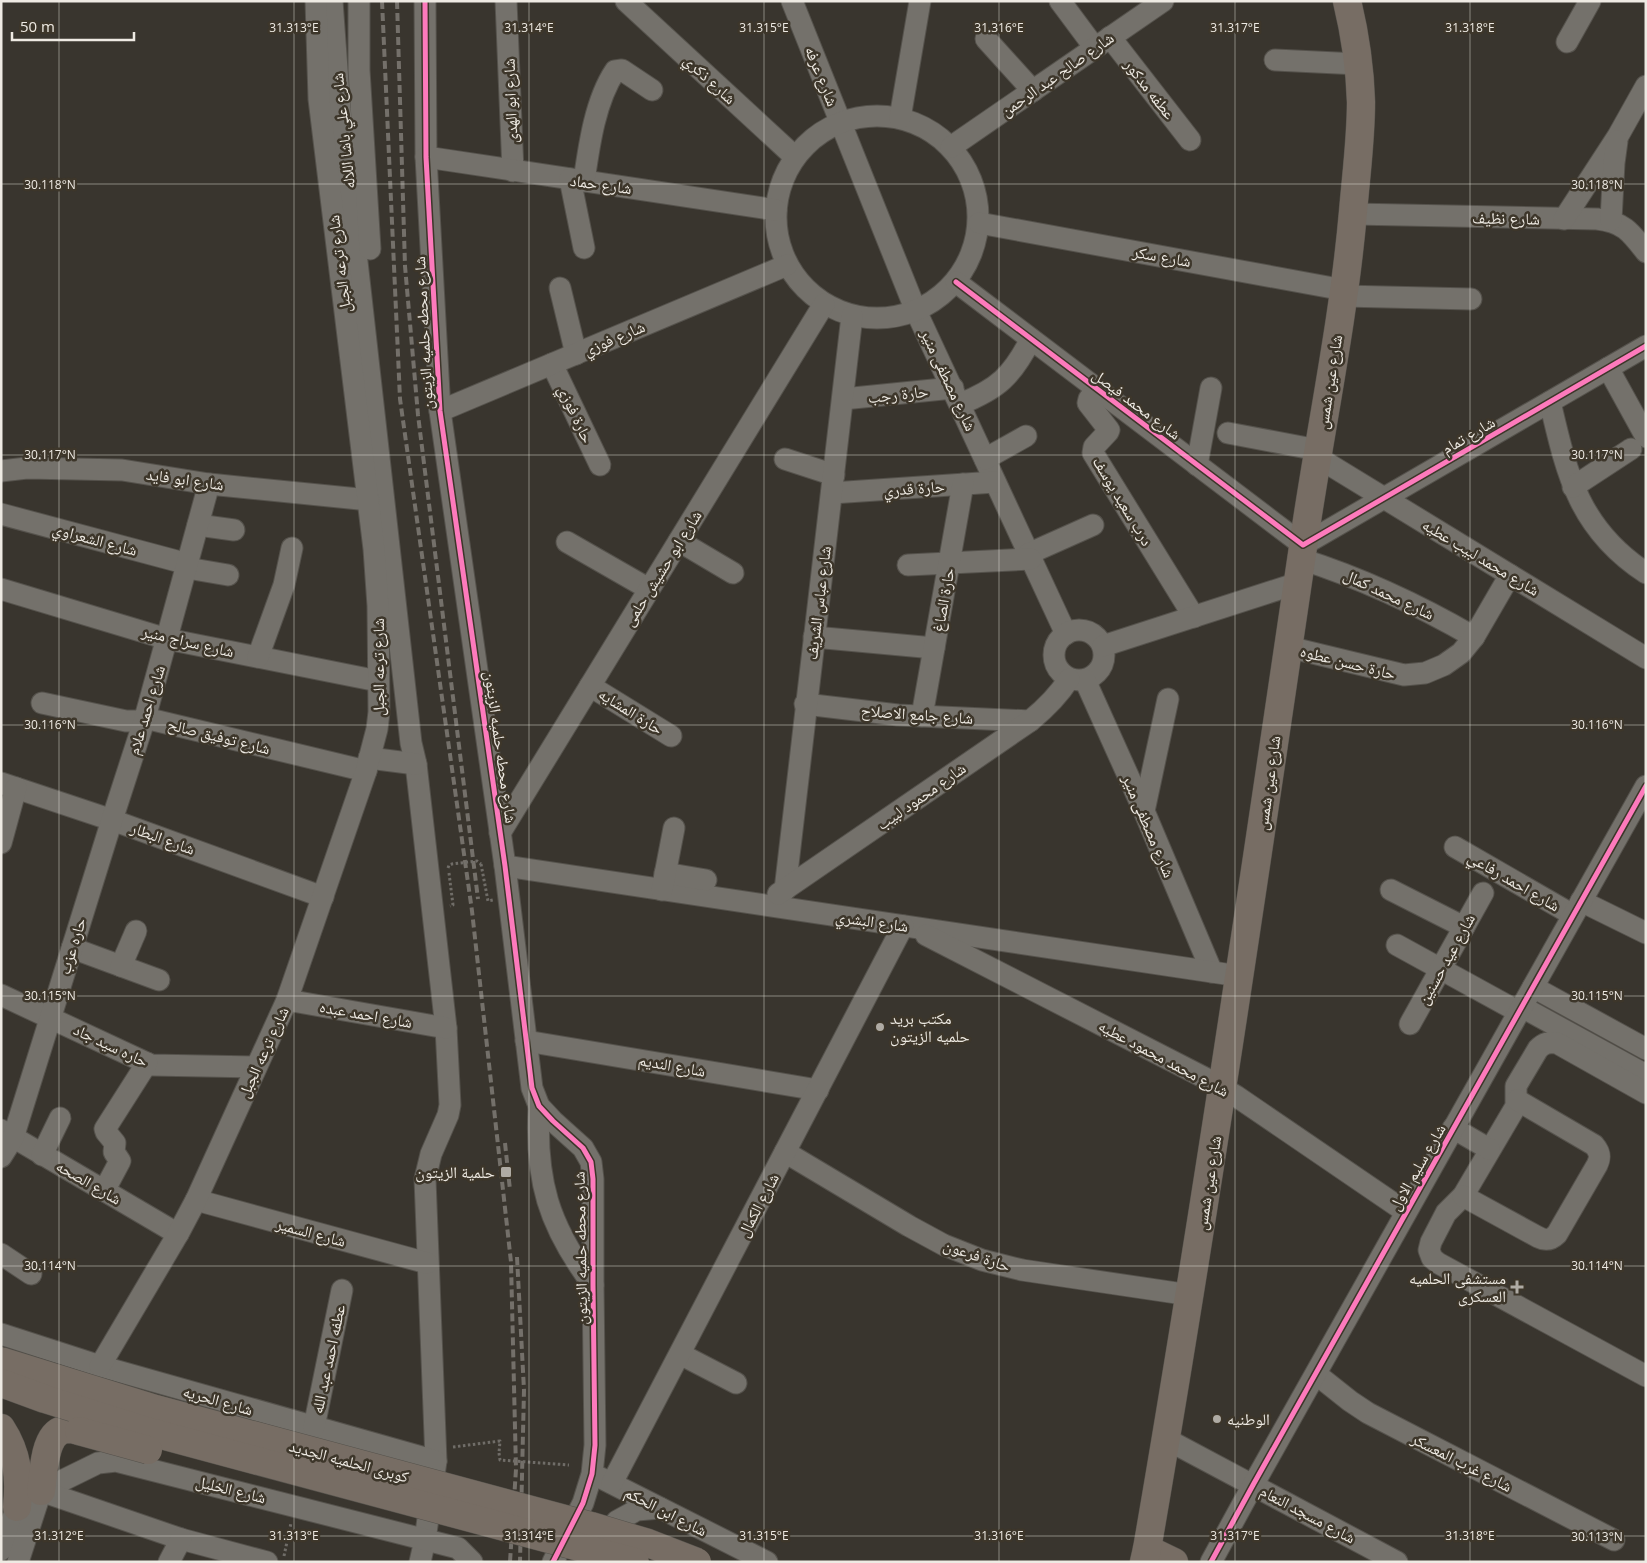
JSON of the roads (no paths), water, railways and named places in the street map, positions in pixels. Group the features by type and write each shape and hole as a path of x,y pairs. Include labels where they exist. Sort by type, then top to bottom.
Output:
{"main road":[{"name":"شارع عين شمس","path":"1146,1556 1190,1295 1317,453 1344,293 1359,152 1361,102 1358,64 1347,1"},
{"name":"كوبرى الحلميه الجديد","path":"1,1361 156,1409 591,1526 648,1543 697,1562"},
{"name":"كوبرى الحلميه الجديد","path":"1,1383 150,1432 635,1562"},
{"path":"1,1428 15,1457 19,1485 17,1507"},
{"path":"41,1491 48,1444 55,1434 67,1429 423,1524 439,1525 454,1523 468,1518"},
{"path":"1146,1556 1174,1562"}],"street":[{"name":"شارع ترعه الجبل","path":"100,1366 196,1200 287,1000 367,764 378,720 378,606 369,500 319,99 316,1"},
{"name":"شارع علي باشا اللاله","path":"332,1 340,110 379,446"},
{"name":"شارع ترعه الجبل","path":"359,1 359,70 367,218 375,316 380,416 379,446"},
{"name":"شارع محطه حلميه الزيتون","path":"425,1 426,157 440,411 505,866 532,1088 539,1106 583,1148 591,1162 593,1179 595,1445 592,1474 583,1504 555,1561"},
{"name":"شارع ابو الهدى","path":"506,1 513,171"},
{"name":"شارع ذكري","path":"626,1 795,157"},
{"name":"شارع عرفه","path":"792,1 840,122"},
{"path":"900,118 920,1"},
{"name":"عطفه مدكور","path":"1060,1 1103,43 1190,140"},
{"path":"1567,42 1590,1"},
{"name":"شارع صالح عبد الرحمن","path":"951,147 1161,2"},
{"path":"986,39 1033,91"},
{"path":"1275,60 1358,64"},
{"path":"584,248 577,180 588,151 593,126 614,71 622,70 652,90"},
{"path":"1564,219 1618,136 1646,86"},
{"path":"860,117 900,118 928,130 951,147 967,170 977,195 979,223 976,244 968,264 956,282 938,299 916,311 884,318 852,316 824,304 803,287 787,265 778,238 776,210 782,183 795,157 815,137 840,122 860,117"},
{"name":"شارع مصطفى منير","path":"840,122 916,311 1066,634"},
{"path":"1611,220 1614,163 1618,136"},
{"name":"شارع حماد","path":"426,157 776,210"},
{"name":"شارع نظيف","path":"1353,214 1564,219 1597,218 1611,220 1622,225 1631,232 1646,252"},
{"name":"شارع سكر","path":"979,223 1344,293 1471,299"},
{"name":"شارع فوزي","path":"440,411 787,265"},
{"name":"شارع محمد فيصل","path":"956,282 1197,465 1301,562"},
{"path":"560,288 576,354"},
{"name":"شارع ابو حشيش حلمى","path":"500,833 824,304"},
{"name":"شارع عباس الشريف","path":"785,890 805,704 852,316"},
{"name":"حارة رجب","path":"843,399 983,395 1004,380 1020,361 1031,340"},
{"name":"شارع تمام","path":"1301,562 1385,498 1646,346"},
{"name":"حارة فوزي","path":"552,364 600,465"},
{"path":"1573,487 1638,443 1608,368"},
{"path":"1197,465 1212,388"},
{"name":"درب سعيد يوسف","path":"1097,390 1088,403 1109,430 1094,446 1094,453 1194,617"},
{"path":"1550,402 1563,460 1573,487 1588,517 1608,542 1631,564 1646,573"},
{"path":"1228,433 1317,453"},
{"path":"985,459 1026,436"},
{"path":"379,446 411,743 416,764 446,1028 450,1105 431,1154 424,1179 436,1461 420,1562"},
{"name":"شارع محمد لبيب عطيه","path":"1317,453 1385,498 1646,658"},
{"path":"785,459 833,484"},
{"name":"شارع ابو فايد","path":"1,471 27,468 122,470 209,484 369,500"},
{"name":"حارة قدري","path":"833,484 964,484 995,482"},
{"name":"شارع احمد علام","path":"112,820 146,718 209,484"},
{"name":"حارة الصاغ","path":"922,716 964,484"},
{"name":"شارع الشعراوي","path":"1,514 188,566 228,575"},
{"path":"198,525 234,530"},
{"path":"908,565 1030,556 1094,525"},
{"path":"679,541 733,573"},
{"path":"568,542 649,589"},
{"path":"258,657 284,585 292,548"},
{"path":"1103,646 1194,617 1301,562"},
{"name":"شارع محمد كمال","path":"1301,562 1337,570 1383,588 1428,610 1474,637"},
{"name":"حارة حسن عطوه","path":"1288,647 1404,675 1424,673 1444,665 1461,653 1474,637 1510,575"},
{"name":"شارع سراج منير","path":"1,589 167,639 378,681"},
{"path":"1080,630 1087,632 1099,640 1103,646 1102,667 1092,677 1077,679 1057,668 1054,661 1056,645 1066,634 1080,630"},
{"path":"814,637 934,648"},
{"name":"شارع مصطفى منير","path":"1077,679 1144,811 1212,972"},
{"name":"شارع محمود لبيب","path":"764,905 1030,720 1077,679"},
{"name":"حارة المشايه","path":"590,686 671,736"},
{"path":"1144,811 1168,699"},
{"name":"شارع توفيق صالح","path":"42,703 126,721 138,721 146,718 367,764 416,764"},
{"name":"شارع جامع الاصلاح","path":"805,704 898,715 1030,720"},
{"path":"1,843 9,786"},
{"name":"شارع البطار","path":"9,786 112,820 323,897"},
{"name":"شارع سليم الاول","path":"1212,1562 1253,1485 1646,786"},
{"name":"حاره عزب","path":"1,1157 7,1134 50,1017 112,820"},
{"path":"674,828 664,881 706,880"},
{"name":"شارع احمد رفاعي","path":"1455,847 1577,908 1646,933"},
{"name":"شارع البشري","path":"505,866 664,881 764,905 1239,976"},
{"path":"1391,890 1464,927"},
{"name":"شارع عيد حسنين","path":"1410,1024 1483,893"},
{"name":"شارع محمد محمود عطيه","path":"907,926 1222,1088 1406,1212"},
{"name":"شارع الكمال","path":"612,1484 818,1090 907,926"},
{"path":"121,966 136,931"},
{"path":"1397,945 1646,1075"},
{"path":"72,948 159,980"},
{"path":"1533,987 1646,1049"},
{"name":"حاره سيد جاد","path":"1,995 147,1063 158,1065 256,1067"},
{"name":"شارع احمد عبده","path":"287,1000 446,1028"},
{"name":"شارع النديم","path":"526,1041 818,1090"},
{"path":"1646,1093 1557,1043 1543,1044 1538,1049 1518,1083 1515,1090 1516,1106 1463,1196 1446,1213 1431,1242 1430,1250 1432,1258 1438,1263 1646,1376"},
{"path":"104,1191 120,1161 120,1158 114,1152 114,1140 106,1132 106,1129 147,1063"},
{"path":"1463,1196 1538,1237 1545,1240 1552,1239 1557,1234 1597,1165 1600,1158 1599,1151 1594,1145 1517,1100"},
{"path":"539,1106 537,1138 540,1170 547,1201 573,1259 593,1285"},
{"path":"42,1155 60,1118"},
{"path":"1454,1128 1489,1149"},
{"name":"شارع الصحه","path":"7,1134 178,1234"},
{"name":"حارة فرعون","path":"786,1152 944,1246 982,1260 1022,1270 1190,1295"},
{"name":"شارع السمير","path":"196,1200 427,1263"},
{"path":"1,1254 31,1274"},
{"name":"عطفه احمد عبد الله","path":"314,1427 342,1290"},
{"name":"شارع الحريه","path":"1,1334 100,1366 436,1461"},
{"path":"680,1354 736,1383"},
{"name":"شارع غرب المعسكر","path":"1316,1374 1344,1397 1368,1413 1614,1540"},
{"name":"شارع مسجد النعام","path":"1166,1439 1396,1562"},
{"name":"شارع الخليل","path":"41,1491 98,1463 116,1461 458,1548 472,1562"},
{"name":"شارع ابن الحكم","path":"592,1474 767,1562"},
{"path":"18,1562 41,1491 181,1539 267,1562"},
{"path":"1,1550 17,1507"},
{"path":"598,1562 603,1539 617,1521 637,1510 660,1508"},
{"path":"169,1562 181,1539"}],"railway":[{"path":"382,1 400,399 472,911 511,1262 516,1469 510,1562"},
{"path":"397,1 405,266 418,415 478,899"},
{"path":"505,1143 510,1190"},
{"path":"517,1257 524,1390 520,1562"}],"place":[{"name":"مكتب بريد حلميه الزيتون","path":"880,1027"},
{"name":"حلمية الزيتون","path":"506,1172"},
{"name":"مستشفى الحلميه العسكرى","path":"1517,1287"},
{"name":"الوطنيه","path":"1217,1419"}]}
